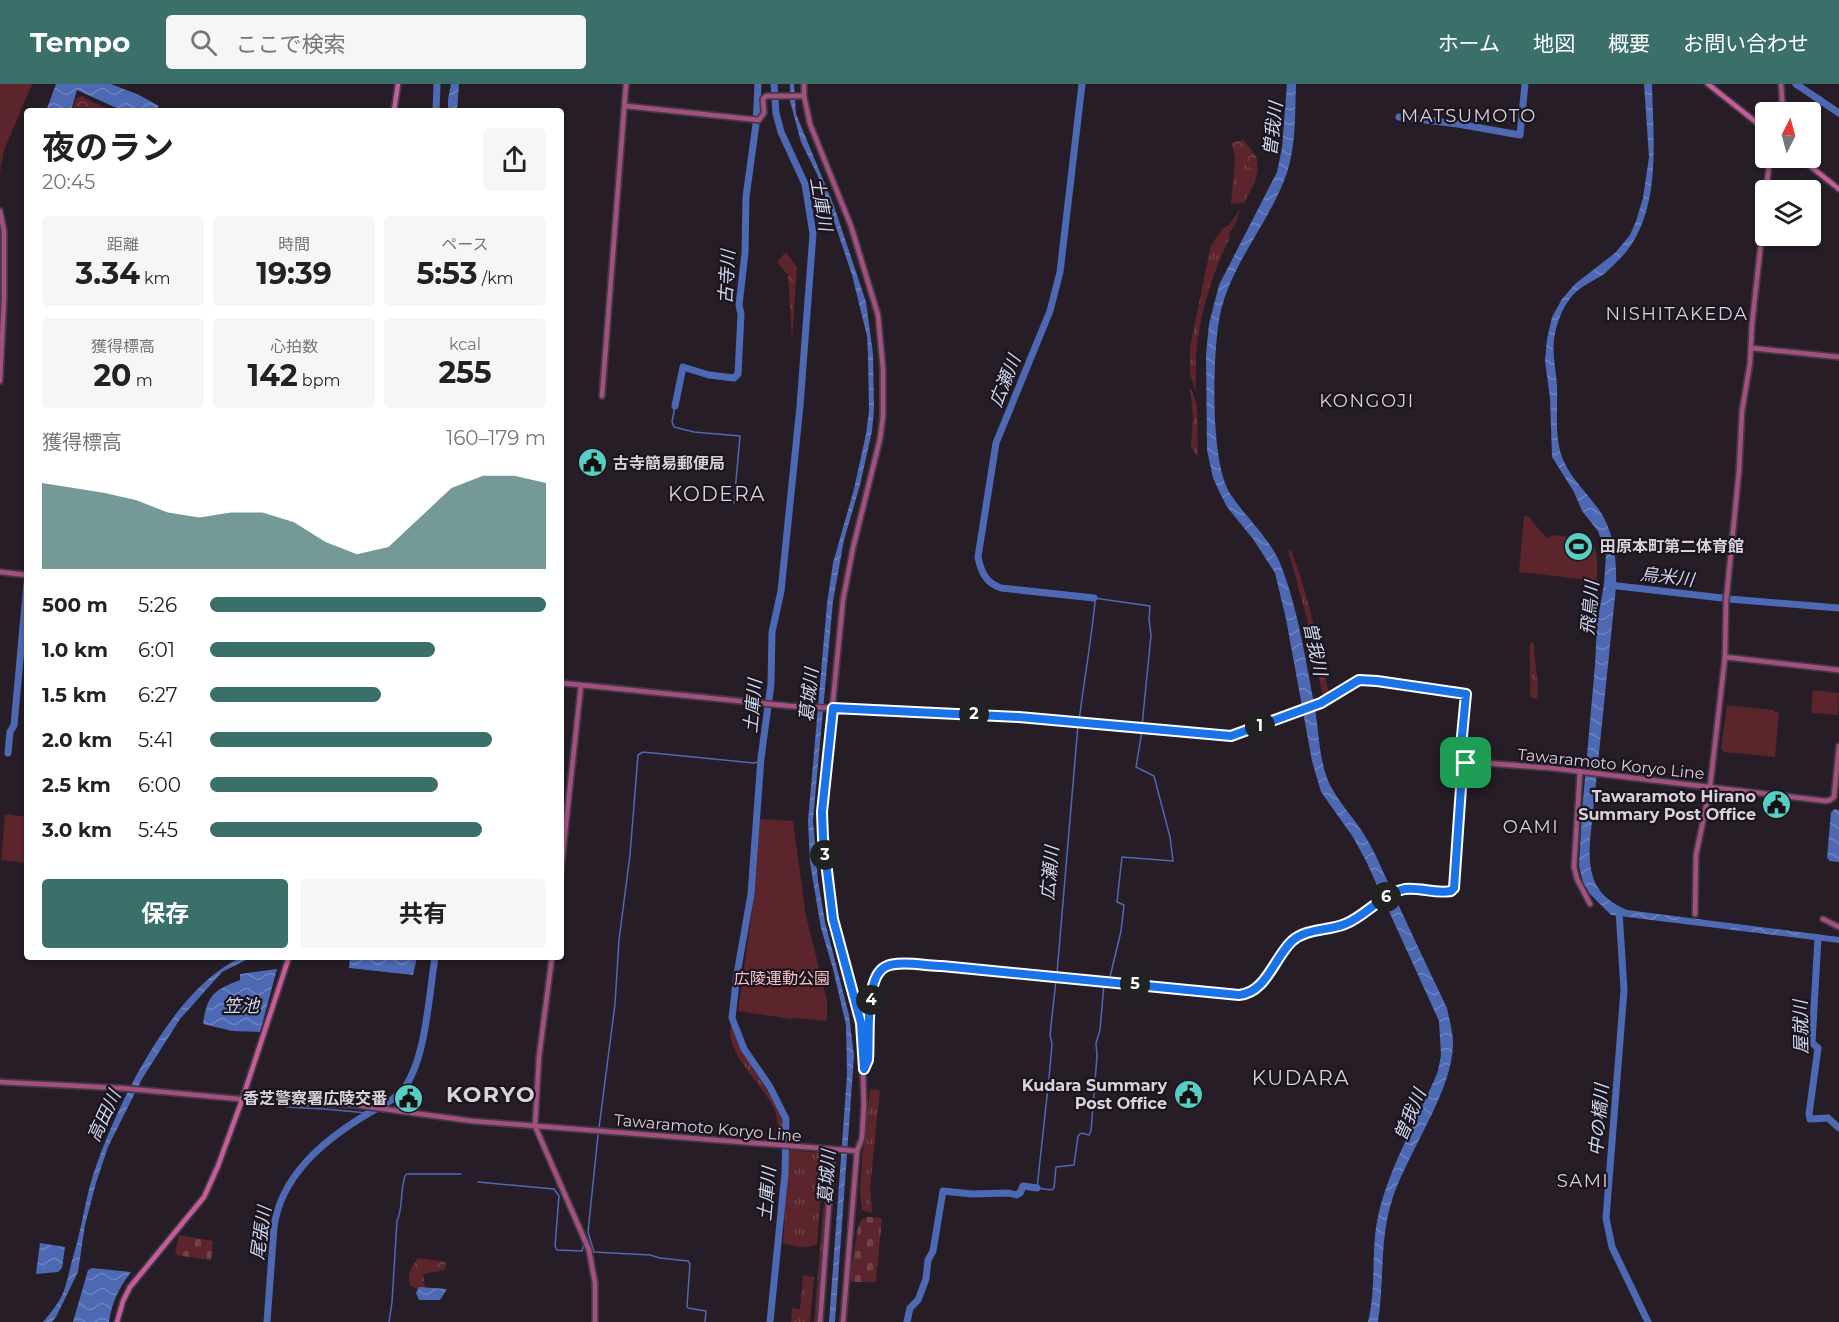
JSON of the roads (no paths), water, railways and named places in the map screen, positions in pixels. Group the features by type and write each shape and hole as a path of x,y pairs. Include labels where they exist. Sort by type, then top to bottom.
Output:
{"main road":[{"path":"394,108 398,84"},
{"path":"602,396 626,84"},
{"path":"804,84 810,124 858,246 878,315 882,351 882,427 846,580 822,812 833,919 861,1023 864,1069 862,1138 856,1151 843,1322"},
{"path":"1708,84 1755,121"},
{"path":"1780,84 1782,102"},
{"path":"626,106 759,120 764,113 763,99 769,95 804,96"},
{"path":"1813,168 1839,189"},
{"path":"0,211 4,231 4,299 0,381"},
{"path":"1695,914 1696,855 1710,787 1725,657 1726,602 1739,471 1742,411 1751,348 1760,246"},
{"path":"1751,348 1839,357"},
{"path":"0,572 24,575"},
{"path":"1725,657 1839,670"},
{"path":"564,683 808,707 1019,717 1231,736 1321,703 1359,680 1466,694 1460,757 1462,762 1466,763 1462,773 1454,888 1451,891 1412,888 1399,891 1345,924 1315,931 1293,940 1258,986 1249,994 1239,995 952,967 898,964 886,966 878,972 871,988 868,1060 864,1069"},
{"path":"564,842 581,686"},
{"name":"Tawaramoto Koryo Line","path":"1466,763 1580,771 1783,797 1830,800 1834,797 1839,746"},
{"path":"1580,771 1574,867 1577,879 1590,904"},
{"path":"1823,919 1839,927"},
{"path":"117,1322 130,1287 204,1197 218,1167 242,1100 288,960"},
{"path":"552,960 539,1057 535,1126 590,1250 595,1283 595,1322"},
{"name":"Tawaramoto Koryo Line","path":"0,1082 369,1107 472,1121 856,1151"},
{"path":"820,1322 835,1150"}],"water":[{"path":"56,84 111,84 159,106 158,108 116,108 77,90 72,108 47,108"},
{"path":"451,84 459,84 457,108 448,108"},
{"path":"790,84 794,84 796,114 834,206 866,302 873,354 872,431 860,485 844,540 833,601 813,820 818,881 825,922 849,1015 854,1056 835,1322 829,1322 847,1075 846,1025 821,928 810,863 808,821 827,604 833,563 854,489 866,434 869,411 868,354 867,336 852,275 817,174 801,142 790,101"},
{"path":"1287,84 1296,84 1294,140 1287,173 1279,193 1238,267 1222,306 1215,365 1216,438 1224,480 1231,495 1272,548 1288,585 1302,638 1327,778 1375,854 1447,1008 1451,1028 1453,1040 1446,1081 1390,1207 1385,1235 1378,1322 1368,1322 1371,1308 1376,1226 1384,1194 1398,1158 1438,1071 1441,1055 1439,1021 1366,861 1353,837 1321,792 1312,761 1286,619 1275,573 1253,539 1227,507 1213,478 1207,450 1206,354 1209,324 1219,285 1277,172 1282,148"},
{"path":"1644,84 1652,84 1654,149 1650,193 1645,214 1637,234 1624,255 1604,274 1580,289 1568,301 1559,320 1554,345 1557,430 1562,457 1572,475 1606,521 1613,542 1616,564 1616,587 1590,841 1592,874 1600,891 1627,910 1839,937 1839,943 1611,915 1590,894 1583,882 1579,866 1597,624 1606,555 1598,531 1582,511 1574,492 1552,457 1550,398 1545,361 1552,317 1562,299 1575,284 1615,253 1630,235 1636,221 1643,198 1649,157"},
{"path":"1835,809 1839,810 1839,862 1830,861 1827,858 1831,812"},
{"path":"238,960 246,960 222,972 180,1019 142,1079 108,1147 96,1183 85,1225 78,1272 56,1317 52,1322 43,1322 63,1293 91,1182 130,1088 170,1022 193,994 217,972"},
{"path":"350,960 416,960 413,975 349,968"},
{"name":"笠池","path":"277,969 260,1032 232,1031 203,1024 207,1006 213,995 240,980 240,974"},
{"path":"40,1243 65,1247 62,1268 58,1272 36,1274"},
{"path":"92,1268 131,1272 117,1296 109,1322 73,1322 88,1270"},
{"path":"419,1287 447,1289 440,1300 419,1300 416,1293"}],"waterway":[{"path":"436,108 437,84"},
{"name":"古寺川","path":"675,406 683,367 709,375 734,378 738,374 741,314 739,305 745,253 746,197 756,124 758,84"},
{"name":"土庫川","path":"770,1322 785,1173 786,1119 770,1087 744,1049 732,1018 751,894 761,758 771,684 772,632 781,591 800,406 813,234 805,184 781,132 776,113 774,84"},
{"name":"広瀬川","path":"1082,84 1060,272 1050,311 996,443 978,557 985,576 1001,588 1094,598"},
{"path":"1399,117 1520,135 1525,84"},
{"path":"1796,84 1839,113"},
{"path":"675,406 672,422 674,427 694,432 740,436 734,503"},
{"name":"烏米川","path":"1609,585 1722,598"},
{"name":"広瀬川","path":"1079,721 1094,598 1150,606 1151,635 1142,726"},
{"name":"烏米川","path":"1729,599 1839,608"},
{"path":"8,753 10,732 14,725 24,616"},
{"name":"広瀬川","path":"1057,973 1078,725"},
{"name":"広瀬川","path":"1110,977 1121,931 1124,905 1117,902 1122,857 1173,861 1170,837 1154,776 1136,767 1142,731"},
{"path":"599,1128 615,1004 619,940 630,855 638,755 643,752 754,763 761,758"},
{"name":"中の橋川","path":"1619,911 1624,990 1606,1218 1612,1247 1648,1322"},
{"name":"屋就川","path":"1818,938 1812,1043 1818,1048 1809,1114 1810,1119 1828,1118 1839,1128"},
{"name":"尾張川","path":"267,1322 274,1227 285,1192 306,1162 319,1149 349,1126 391,1100 405,1087 418,1059 422,1042 435,960"},
{"name":"広瀬川","path":"1056,980 1050,1035 1052,1044 1049,1078 1037,1188 1052,1190 1056,1167 1074,1165 1078,1136 1081,1133 1089,1135 1091,1131 1096,1043 1100,1030 1104,984"},
{"path":"286,1107 368,1113"},
{"path":"598,1135 588,1232 594,1252 650,1255 688,1261 690,1264 687,1306 706,1311 705,1322"},
{"path":"389,1322 397,1221 405,1176 407,1174 461,1174"},
{"path":"478,1182 554,1189 559,1196 555,1246 557,1250 582,1251 584,1244"},
{"name":"広瀬川","path":"907,1322 910,1308 918,1300 926,1279 943,1191 1016,1195 1020,1193 1023,1186 1037,1188"}],"place":[{"name":"古寺簡易郵便局","path":"592,463"},
{"name":"田原本町第二体育館","path":"1579,546"},
{"name":"Tawaramoto Hirano Summary Post Office","path":"1777,805"},
{"name":"Kudara Summary Post Office","path":"1188,1094"},
{"name":"香芝警察署広陵交番","path":"408,1098"}],"district":[{"name":"MATSUMOTO","path":"1469,116"},
{"name":"NISHITAKEDA","path":"1677,314"},
{"name":"KONGOJI","path":"1367,401"},
{"name":"KODERA","path":"717,494"},
{"name":"OAMI","path":"1531,827"},
{"name":"KUDARA","path":"1301,1078"},
{"name":"KORYO","path":"491,1094"},
{"name":"SAMI","path":"1583,1181"}],"water label":[{"name":"曽我川","path":"1273,129"},
{"name":"飛鳥川","path":"1590,608"},
{"name":"曽我川","path":"1315,649"},
{"name":"葛城川","path":"809,695"},
{"name":"曽我川","path":"1410,1115"},
{"name":"高田川","path":"104,1116"},
{"name":"葛城川","path":"827,1177"}],"park label":[{"name":"広陵運動公園","path":"782,978"}]}
